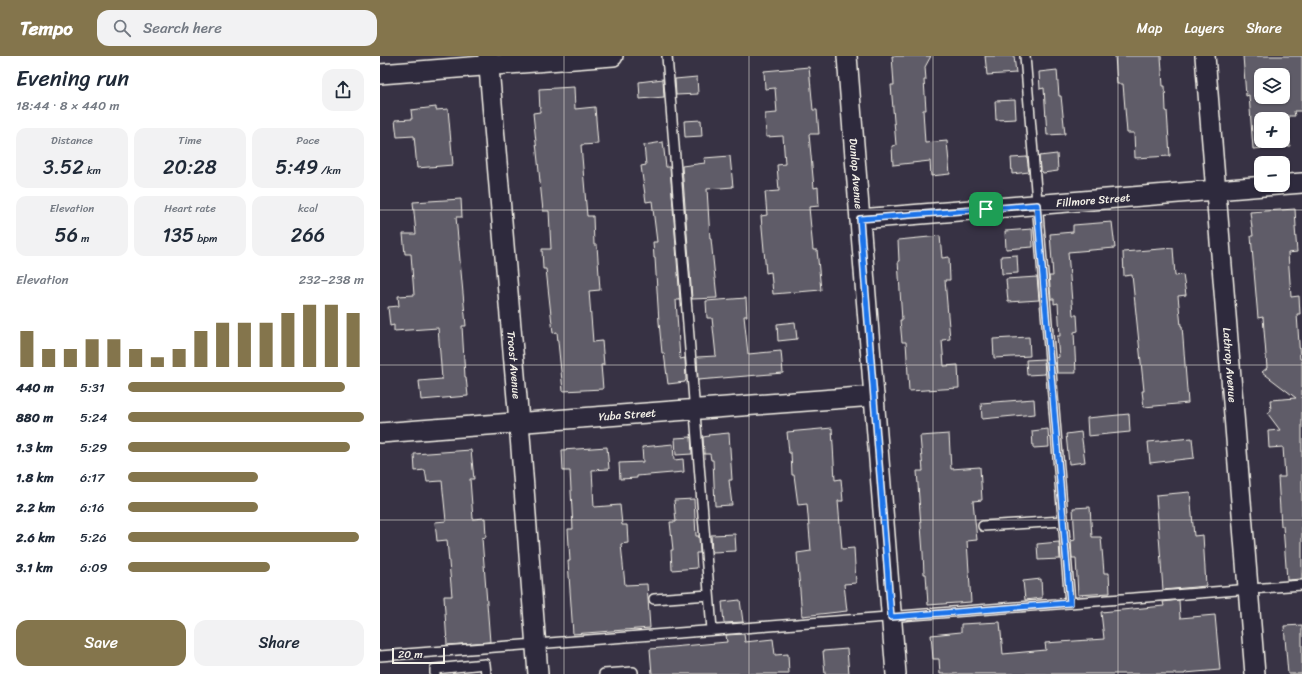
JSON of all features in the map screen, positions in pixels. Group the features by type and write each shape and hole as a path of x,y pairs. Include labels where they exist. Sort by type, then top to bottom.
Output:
{"street":[{"path":"380,74 488,61 613,56"},
{"name":"Dunlop Avenue","path":"847,56 896,674"},
{"name":"Lathrop Avenue","path":"1205,56 1255,674"},
{"name":"Troost Avenue","path":"488,61 519,422 538,674"},
{"name":"Fillmore Street","path":"860,219 1302,184"},
{"name":"Yuba Street","path":"380,433 874,396"}],"lane":[{"path":"667,56 712,630"},
{"path":"1025,56 1070,603"},
{"path":"983,526 1063,521"},
{"path":"380,656 1302,585"},
{"path":"654,599 709,595"},
{"path":"435,674 435,668 485,664 486,674"},
{"path":"604,674 633,672 633,674"}],"building":[{"path":"892,56 931,56 925,67 926,80 924,80 926,110 923,110 925,143 947,141 950,174 931,176 930,161 893,165 892,146 896,145 891,85 894,85"},
{"path":"985,56 1014,56 1016,73 987,75"},
{"path":"1115,56 1161,56 1163,86 1165,86 1170,156 1135,158 1134,133 1127,133 1123,84 1117,84"},
{"path":"1243,56 1302,56 1302,111 1294,111 1295,116 1290,116 1290,112 1254,112 1254,148 1265,148 1253,149 1249,95 1246,96"},
{"path":"809,67 813,110 817,110 819,134 809,134 814,188 818,187 819,206 809,207 813,250 817,250 821,290 773,294 771,272 766,273 761,216 767,215 765,192 779,191 777,165 785,164 783,136 766,137 765,114 777,113 775,88 765,89 764,71"},
{"path":"1057,70 1059,96 1061,96 1065,134 1047,135 1044,88 1040,89 1039,72"},
{"path":"697,77 698,94 676,95 675,79"},
{"path":"663,79 664,97 640,99 639,82"},
{"path":"574,87 575,109 595,107 598,144 581,145 587,216 593,216 594,245 597,245 600,290 589,291 593,342 602,341 604,365 601,365 603,389 563,391 557,332 553,333 546,269 543,269 542,249 551,249 549,211 543,211 533,113 540,112 539,89"},
{"path":"1015,100 1016,119 996,120 995,101"},
{"path":"436,107 436,110 448,109 453,165 417,168 414,136 397,137 395,120 412,119 411,110"},
{"path":"701,120 702,136 685,137 684,121"},
{"path":"663,142 666,167 670,167 680,300 676,300 680,359 685,358 686,380 685,382 668,384 664,353 662,353 659,322 653,242 657,242 652,201 646,202 641,166 646,165 644,145"},
{"path":"1057,154 1058,171 1043,173 1040,171 1039,156"},
{"path":"730,156 733,187 707,189 710,239 717,298 692,299 682,166 705,163 704,158"},
{"path":"1027,157 1029,172 1012,174 1011,158"},
{"path":"461,199 462,217 456,217 466,326 462,326 465,377 468,396 421,400 419,381 442,379 438,328 394,331 394,325 390,326 388,307 399,306 398,296 414,295 411,254 405,254 403,234 416,234 413,202"},
{"path":"1295,209 1297,252 1288,253 1291,297 1299,296 1300,314 1297,314 1300,359 1302,359 1302,579 1287,580 1283,526 1281,526 1278,477 1285,477 1283,447 1269,448 1268,431 1280,430 1268,414 1271,410 1270,400 1296,398 1262,372 1267,368 1263,317 1258,318 1250,212"},
{"path":"1112,222 1115,248 1068,252 1073,315 1077,315 1078,331 1074,332 1076,373 1057,373 1056,358 1059,357 1057,336 1060,336 1058,303 1054,304 1054,299 1051,299 1049,276 1053,276 1050,234 1073,232 1073,225"},
{"path":"1032,229 1033,247 1006,249 1005,231"},
{"path":"940,236 942,258 949,257 950,280 945,280 950,339 942,340 944,366 958,365 959,388 909,391 906,342 902,342 900,320 902,320 898,240"},
{"path":"1173,248 1175,276 1183,275 1186,295 1178,296 1188,403 1144,407 1142,391 1144,391 1132,275 1124,276 1123,252"},
{"path":"1017,255 1018,273 1002,274 1001,256"},
{"path":"1037,277 1039,300 1008,302 1006,279"},
{"path":"746,298 747,316 744,316 748,354 781,351 783,373 698,380 697,357 716,356 712,318 707,318 706,301"},
{"path":"795,322 797,339 778,341 777,324"},
{"path":"1029,337 1030,356 994,358 993,339"},
{"path":"1044,359 1045,374 1027,375 1026,360"},
{"path":"1034,399 1035,414 982,419 981,403"},
{"path":"1129,414 1130,432 1088,436 1087,418"},
{"path":"832,428 835,480 841,479 843,501 838,501 842,549 854,548 856,583 844,584 847,611 802,616 797,553 811,551 807,504 798,505 794,475 792,475 791,453 789,453 787,432"},
{"path":"1048,429 1049,447 1033,448 1032,431"},
{"path":"1081,432 1085,462 1069,464 1066,434"},
{"path":"729,433 732,480 729,480 732,505 715,506 713,460 711,460 710,454 704,454 703,437 709,436 708,435"},
{"path":"949,434 951,469 980,467 982,500 973,501 977,540 967,541 971,602 928,605 926,574 924,574 917,471 923,471 920,436"},
{"path":"691,437 692,454 676,455 675,438"},
{"path":"1192,438 1194,458 1150,463 1148,442"},
{"path":"673,444 674,460 683,459 684,472 620,479 619,463 643,462 642,447"},
{"path":"607,447 609,469 592,470 594,507 620,505 622,525 627,525 628,543 621,544 625,585 647,584 650,628 573,634 568,561 570,561 568,529 573,529 570,471 563,471 562,450"},
{"path":"471,450 474,479 470,479 473,519 485,518 486,537 482,538 490,642 447,645 444,596 452,596 447,540 437,541 435,522 446,521 442,481 427,482 425,470 415,471 414,454"},
{"path":"1190,492 1194,536 1203,535 1206,586 1163,590 1156,495"},
{"path":"694,499 696,536 699,536 700,553 696,553 697,568 672,570 671,550 673,550 670,522 676,522 674,500"},
{"path":"1090,507 1092,537 1101,537 1104,573 1109,573 1110,593 1078,595 1076,558 1072,558 1071,541 1075,540 1073,508"},
{"path":"735,534 736,551 712,552 711,535"},
{"path":"1059,542 1060,559 1038,560 1037,544"},
{"path":"1041,579 1042,598 1025,600 1023,581"},
{"path":"740,600 743,622 724,623 722,602"},
{"path":"1179,600 1180,618 1215,615 1220,670 1185,674 940,674 939,659 933,659 931,635 961,632 961,624 1000,622 1003,654 1046,650 1045,643 1104,639 1101,612 1164,606 1163,602"},
{"path":"1302,625 1302,674 1288,674 1284,626"},
{"path":"744,634 745,642 773,639 775,655 788,654 789,674 652,674 650,649 727,642 726,635"},
{"path":"847,649 849,674 825,674 823,651"}],"route":[{"path":"1037,205 1070,603 891,617 860,219 986,209 1037,205"}]}
